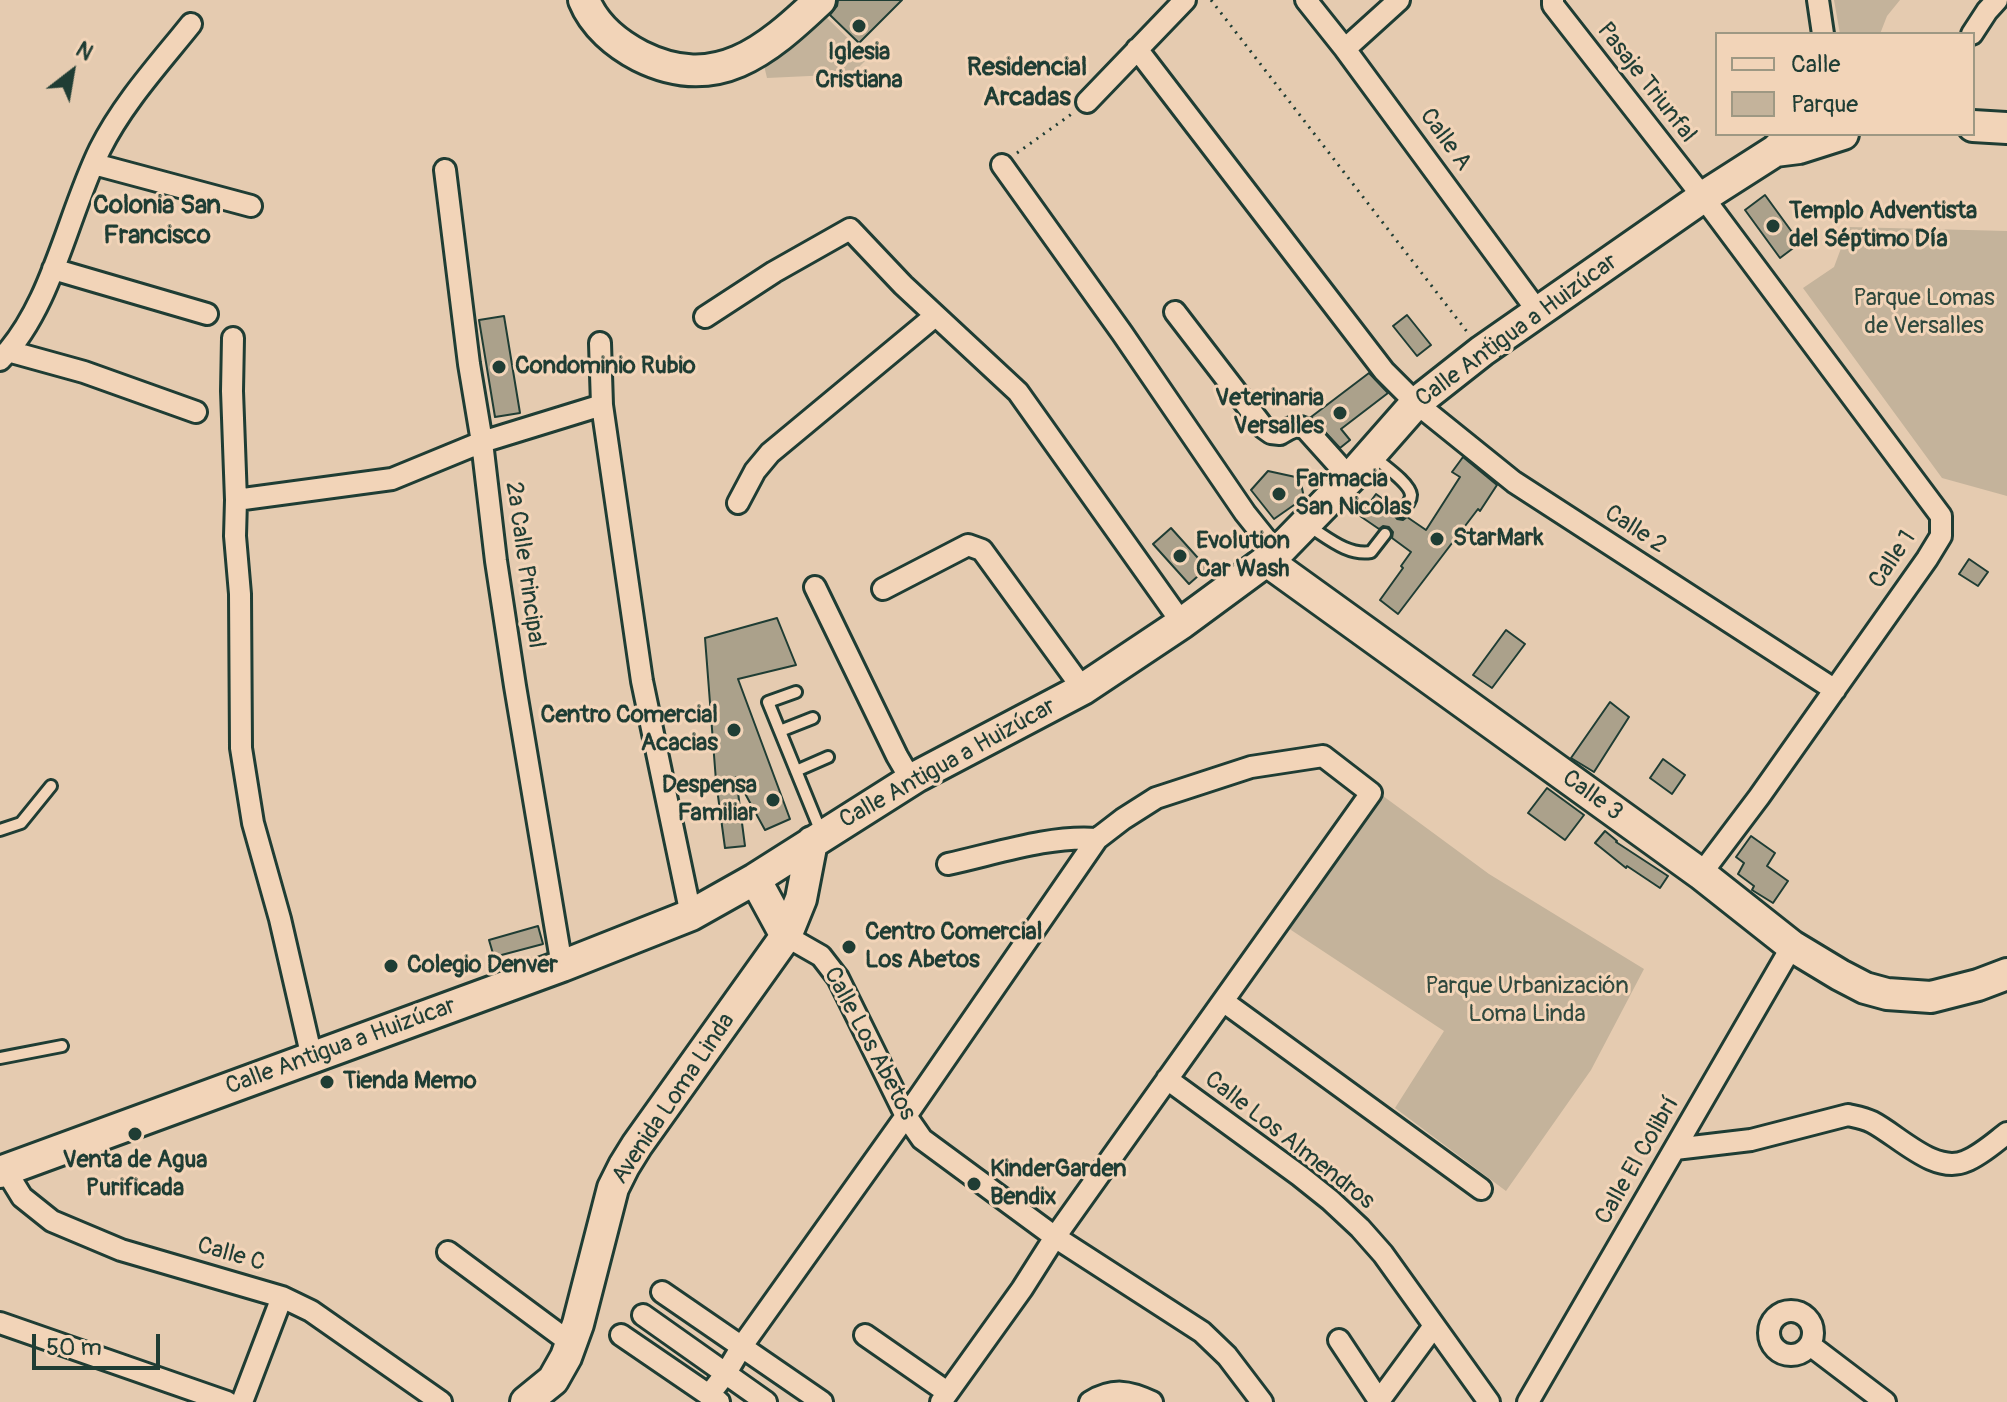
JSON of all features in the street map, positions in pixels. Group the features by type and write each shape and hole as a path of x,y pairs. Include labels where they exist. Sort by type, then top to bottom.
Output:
{"main road":[{"path":"584,0 602,28 616,41 649,60 684,70 719,67 757,53 787,31 820,0"},
{"path":"1975,112 2007,114"},
{"path":"1975,126 2007,128"},
{"name":"Calle Antigua a Huizúcar","path":"3,1172 562,966 691,915 755,879 911,780 1083,689 1182,623 1272,557 1350,478 1416,403 1784,142 1799,148 1837,136"},
{"name":"Calle 3","path":"1272,557 1701,874 1792,946 1840,975 1865,988 1887,994 1931,997 2007,974"},
{"name":"Avenida Loma Linda","path":"526,1402 553,1380 572,1344 613,1188 624,1166 786,936 801,899 817,838"},
{"path":"755,879 786,936"}],"street":[{"path":"1087,102 1185,0"},
{"name":"Calle A","path":"1306,0 1539,313"},
{"path":"1345,49 1399,0"},
{"name":"Pasaje Triunfal","path":"1553,0 1553,5 1703,197"},
{"path":"1818,0 1823,32"},
{"path":"1973,32 1997,0"},
{"path":"191,24 125,106 100,149 39,302 20,337 4,356 84,372 196,412"},
{"name":"Calle 2","path":"1137,49 1384,371 1416,403 1514,482 1835,690"},
{"path":"94,164 251,206"},
{"path":"1002,165 1122,333 1272,557"},
{"name":"2a Calle Principal","path":"445,170 496,561 562,966"},
{"name":"Calle 1","path":"1701,874 1835,690 1941,536 1941,516 1703,197"},
{"path":"705,317 774,272 850,229 903,285 1018,392 1182,623"},
{"path":"53,269 207,314"},
{"path":"1175,312 1264,428 1280,434 1292,427 1306,429 1350,478"},
{"path":"738,503 755,471 770,453 935,316"},
{"path":"233,338 241,748 253,823 280,919 312,1058"},
{"path":"600,343 602,405 642,681 691,915"},
{"path":"236,500 392,479 482,442 602,405"},
{"path":"883,589 968,545 982,550 1083,689"},
{"path":"815,587 911,780"},
{"path":"621,1335 714,1399 742,1346 906,1116 1097,839 1123,819 1156,798 1251,767 1323,756 1371,793 944,1397 865,1335"},
{"path":"948,864 1059,839 1097,839"},
{"name":"Calle Los Abetos","path":"786,936 821,956 838,978 906,1116 922,1139 1055,1237 1202,1332 1227,1356 1262,1402"},
{"name":"Calle El Colibrí","path":"1528,1402 1792,946"},
{"path":"1223,1001 1481,1189"},
{"name":"Calle Los Almendros","path":"1167,1079 1330,1200 1360,1228 1383,1254 1489,1402"},
{"path":"1675,1149 1751,1140 1848,1115 1872,1122 1930,1159 1951,1165 1977,1156 2007,1133"},
{"name":"Calle C","path":"3,1172 22,1197 52,1221 121,1250 282,1297 311,1311 441,1402"},
{"path":"448,1252 572,1344"},
{"path":"662,1292 822,1402"},
{"path":"242,1402 282,1297"},
{"path":"643,1315 766,1402"},
{"path":"0,1323 227,1402"},
{"path":"1339,1340 1379,1401 1434,1326"},
{"path":"1810,1345 1885,1402"},
{"path":"1090,1402 1115,1392 1133,1393 1152,1402"}],"lane":[{"path":"1371,454 1408,488 1410,501 1401,512"},
{"path":"1306,524 1357,553 1371,552 1385,534"},
{"path":"796,692 768,702 796,771 817,838"},
{"path":"780,731 813,718"},
{"path":"796,771 828,757"},
{"path":"0,830 21,823 51,786"},
{"path":"0,1058 62,1046"}],"path":[{"path":"1211,0 1490,349"},
{"path":"1002,165 1087,102"}],"green space":[{"path":"1834,0 1900,0 1887,16 1881,32 1840,32"},
{"path":"822,13 868,58 852,74 767,78 761,53"},
{"name":"Parque Lomas de Versalles","path":"1849,227 2007,231 2007,496 1942,478 1803,288 1834,267"},
{"name":"Parque Urbanización Loma Linda","path":"1379,793 1489,874 1644,969 1591,1070 1506,1191 1395,1108 1444,1031 1288,928"}],"building":[{"name":"Iglesia Cristiana","path":"838,0 902,0 859,43 830,15"},
{"name":"Templo Adventista del Séptimo Día","path":"1765,195 1800,243 1780,258 1745,210"},
{"path":"1407,315 1431,345 1417,356 1393,326"},
{"name":"Condominio Rubio","path":"504,316 520,413 495,417 479,320"},
{"path":"1369,373 1388,393 1341,429 1350,440 1340,448 1311,417"},
{"path":"1463,457 1497,485 1398,614 1380,600 1411,552 1392,538 1393,532 1389,527 1379,529 1360,516 1376,494 1394,507 1393,514 1397,519 1407,517 1426,530 1460,477 1452,472"},
{"name":"Farmacia San Nicolas","path":"1268,471 1300,478 1304,498 1274,519 1251,490"},
{"name":"Evolution Car Wash","path":"1171,528 1207,568 1189,584 1153,544"},
{"path":"1969,559 1988,572 1978,586 1959,574"},
{"name":"Centro Comercial Acacias","path":"777,618 796,665 738,679 790,819 765,830 736,777 745,846 725,848 716,781 705,638"},
{"path":"1506,630 1525,644 1492,688 1473,675"},
{"path":"1610,702 1629,717 1594,772 1571,758"},
{"path":"1663,759 1685,775 1672,794 1650,778"},
{"path":"1547,788 1584,815 1565,840 1528,813"},
{"path":"1605,831 1616,842 1668,876 1660,888 1626,868 1595,843"},
{"path":"1751,836 1775,853 1767,866 1788,881 1773,903 1752,890 1754,886 1738,874 1744,863 1736,857"},
{"path":"538,926 543,944 494,957 489,940"}],"place":[{"name":"Iglesia Cristiana","path":"859,26"},
{"name":"Templo Adventista del Séptimo Día","path":"1773,226"},
{"name":"Condominio Rubio","path":"499,367"},
{"name":"Veterinaria Versalles","path":"1340,413"},
{"name":"Farmacia San Nicolas","path":"1279,494"},
{"name":"StarMark","path":"1437,539"},
{"name":"Evolution Car Wash","path":"1180,556"},
{"name":"Centro Comercial Acacias","path":"734,730"},
{"name":"Despensa Familiar","path":"773,800"},
{"name":"Centro Comercial Los Abetos","path":"849,947"},
{"name":"Colegio Denver","path":"391,966"},
{"name":"Tienda Memo","path":"327,1082"},
{"name":"Venta de Agua Purificada","path":"135,1134"},
{"name":"KinderGarden Bendix","path":"974,1184"}],"district":[{"name":"Residencial Arcadas","path":"1027,83"},
{"name":"Colonia San Francisco","path":"157,221"}]}
